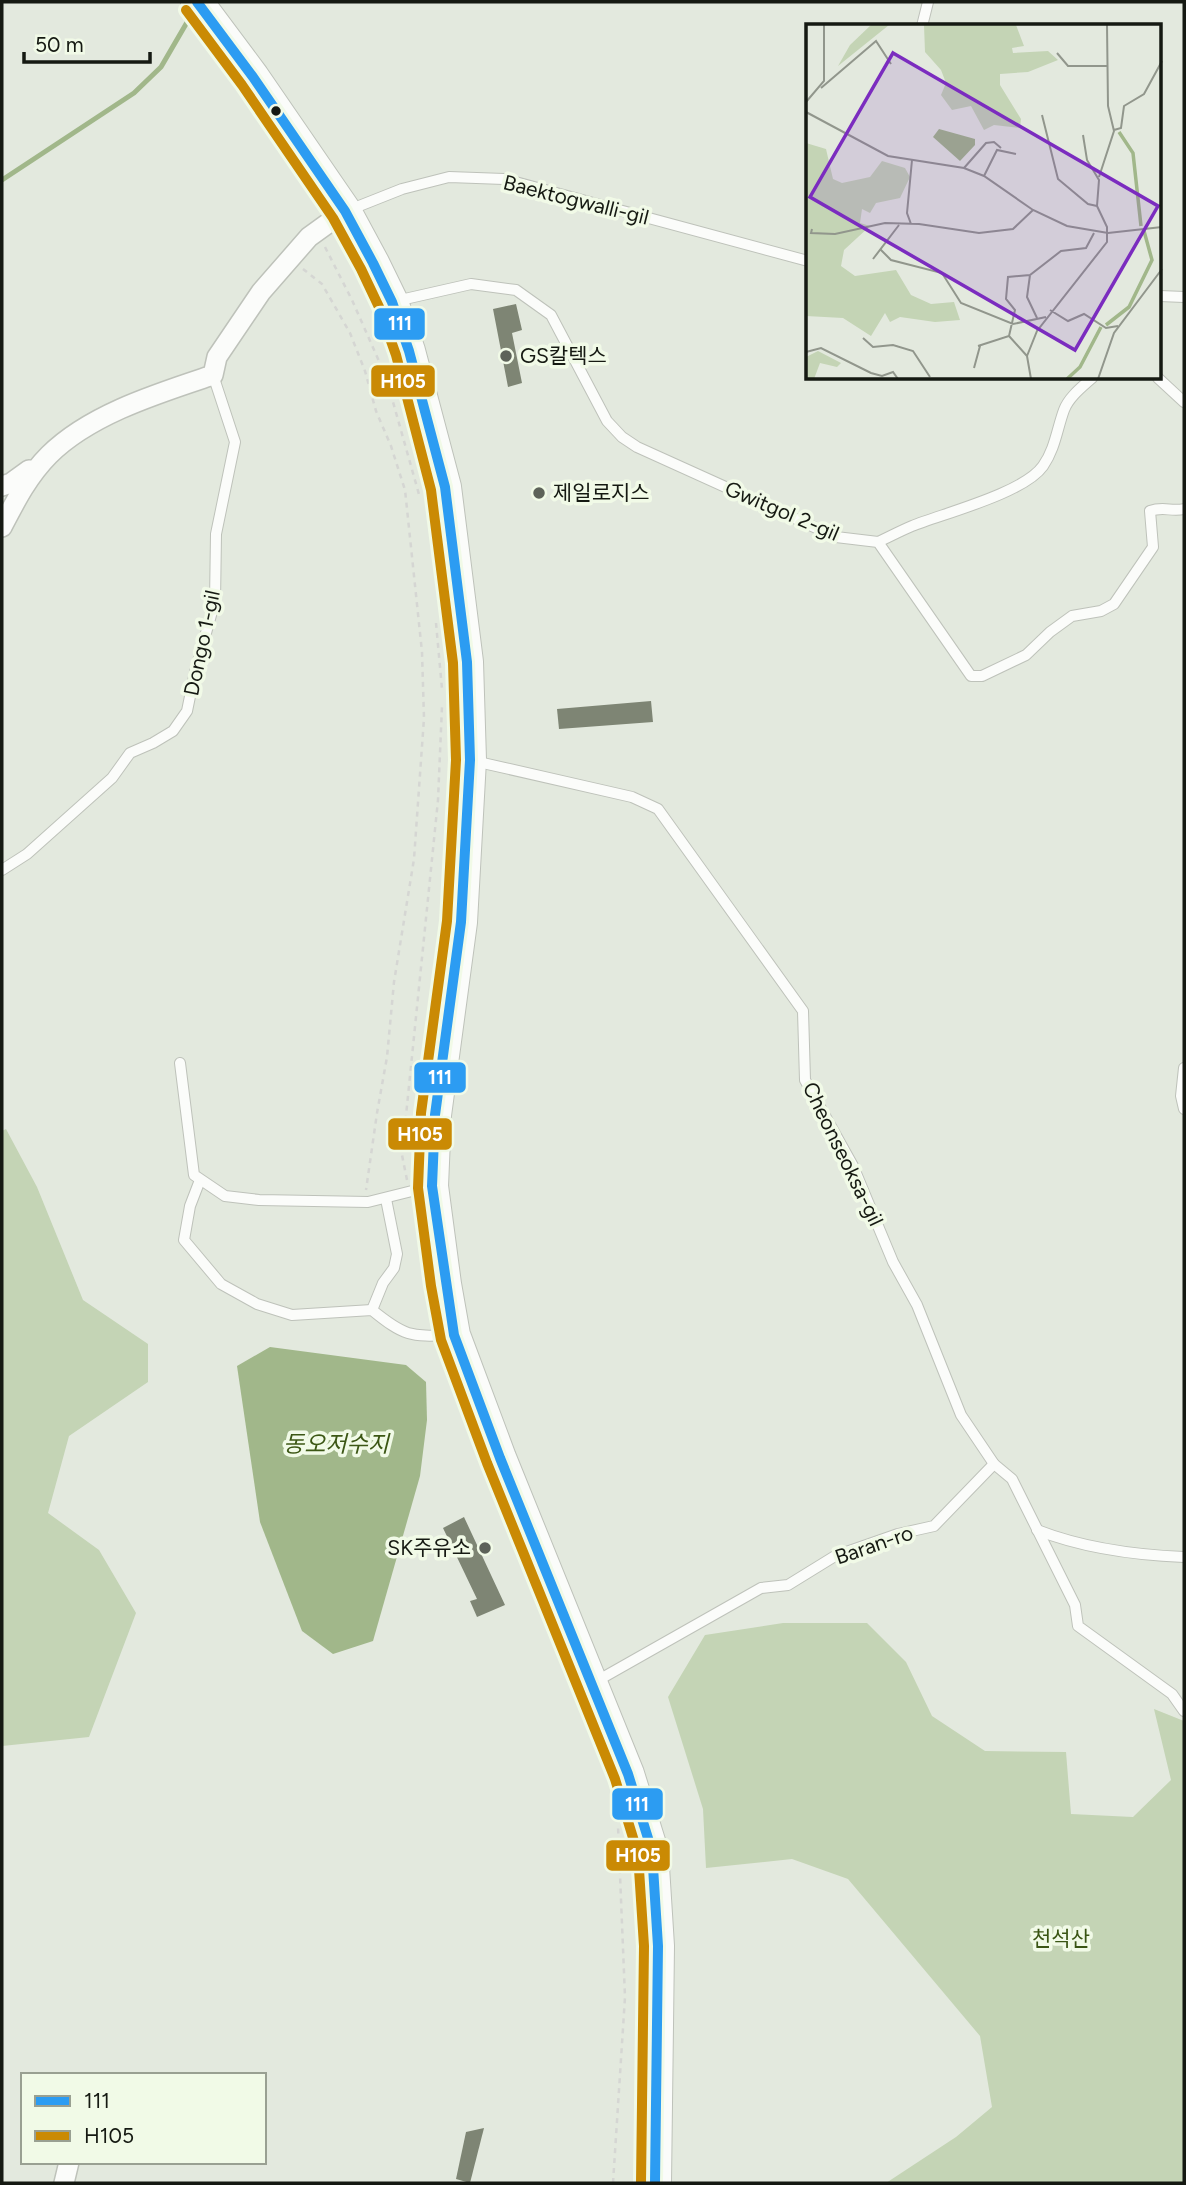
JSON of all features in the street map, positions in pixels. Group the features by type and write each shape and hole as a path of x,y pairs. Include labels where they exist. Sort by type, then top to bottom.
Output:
{"main road":[{"path":"197,2 253,76 345,211 392,302 409,351 445,487 467,662 470,760 461,922 435,1115 421,1189 445,1284 454,1335 495,1446 628,1774 652,1851 658,1946 655,2183"}],"street":[{"path":"2,486 11,483 90,424 152,396 213,375 217,357 261,292 309,237 345,211"},
{"path":"2,527 21,490 49,454"},
{"path":"64,2183 69,2164"}],"lane":[{"path":"923,24 929,2"},
{"name":"Baektogwalli-gil","path":"345,211 402,189 449,177 504,179 806,260"},
{"name":"Gwitgol 2-gil","path":"392,302 471,284 516,290 551,315 607,421 622,437 637,447 836,537 878,542"},
{"path":"1162,296 1184,297"},
{"name":"Dongo 1-gil","path":"2,870 27,853 112,778 130,753 173,731 187,711 215,601 216,534 235,442 213,375"},
{"path":"1090,380 1065,408 1058,435 1043,466 1028,480 878,542 971,676 982,677 1026,655 1072,616 1101,611 1114,604 1153,548 1150,511 1162,507 1184,509"},
{"path":"1160,380 1184,402"},
{"name":"Cheonseoksa-gil","path":"470,760 632,797 658,809 803,1012 805,1080 853,1166 893,1262 917,1305 961,1415 994,1464 1012,1479 1075,1605 1078,1626 1172,1694 1184,1712"},
{"path":"180,1063 194,1175 225,1196 259,1200 368,1202 421,1189"},
{"path":"1184,1068 1181,1096 1184,1109"},
{"path":"200,1180 190,1206 184,1240 221,1284 257,1304 292,1315 373,1310 393,1327 418,1337 454,1335"},
{"path":"373,1310 383,1283 394,1268 397,1254 386,1199"},
{"name":"Baran-ro","path":"592,1684 761,1588 788,1586 835,1556 898,1534 934,1525 994,1464"},
{"path":"1037,1530 1062,1541 1184,1557"}],"path":[{"path":"317,232 352,300 386,377 421,499"},
{"path":"287,262 303,269 322,284 328,294 350,333 365,371 376,411 391,446 405,490 422,652 424,718 414,859 394,982 387,1057 366,1191 368,1202"},
{"path":"421,1189 402,1155 438,800 443,698 435,616"},
{"path":"614,2183 625,1997 617,1819"}],"green space":[{"path":"6,1129 37,1187 83,1300 148,1344 148,1382 69,1436 48,1513 99,1550 136,1613 89,1737 2,1746 2,1131"},
{"name":"천석산","path":"783,1623 867,1623 906,1662 932,1716 985,1751 1066,1752 1071,1814 1133,1817 1171,1780 1154,1709 1184,1721 1184,2183 886,2183 956,2137 992,2107 980,2036 848,1879 792,1859 706,1868 703,1809 668,1697 705,1635"}],"water":[{"name":"동오저수지","path":"270,1347 406,1365 426,1382 427,1420 420,1476 373,1641 333,1654 302,1631 260,1522 237,1366"}],"building":[{"path":"516,304 522,330 512,333 522,383 508,387 493,309"},
{"path":"651,701 653,722 559,729 557,709"},
{"path":"464,1517 505,1605 477,1617 470,1601 477,1599 443,1528"},
{"path":"484,2128 470,2183 456,2179 466,2132"}],"waterway":[{"path":"2,180 134,93 161,67 193,12"}],"transit line":[{"name":"111","path":"197,2 253,77 345,211 373,263 392,302 409,351 445,487 467,662 470,760 461,922 435,1115 432,1186 454,1335 500,1458 628,1774 652,1851 658,1946 655,2183"},
{"name":"H105","path":"186,10 242,85 333,218 361,269 379,307 396,355 431,490 453,663 456,760 447,921 421,1113 418,1188 441,1340 487,1463 615,1779 638,1854 644,1946 641,2183"}],"place":[{"name":"GS칼텍스","path":"506,356"},
{"name":"제일로지스","path":"539,493"},
{"name":"SK주유소","path":"485,1548"}]}
